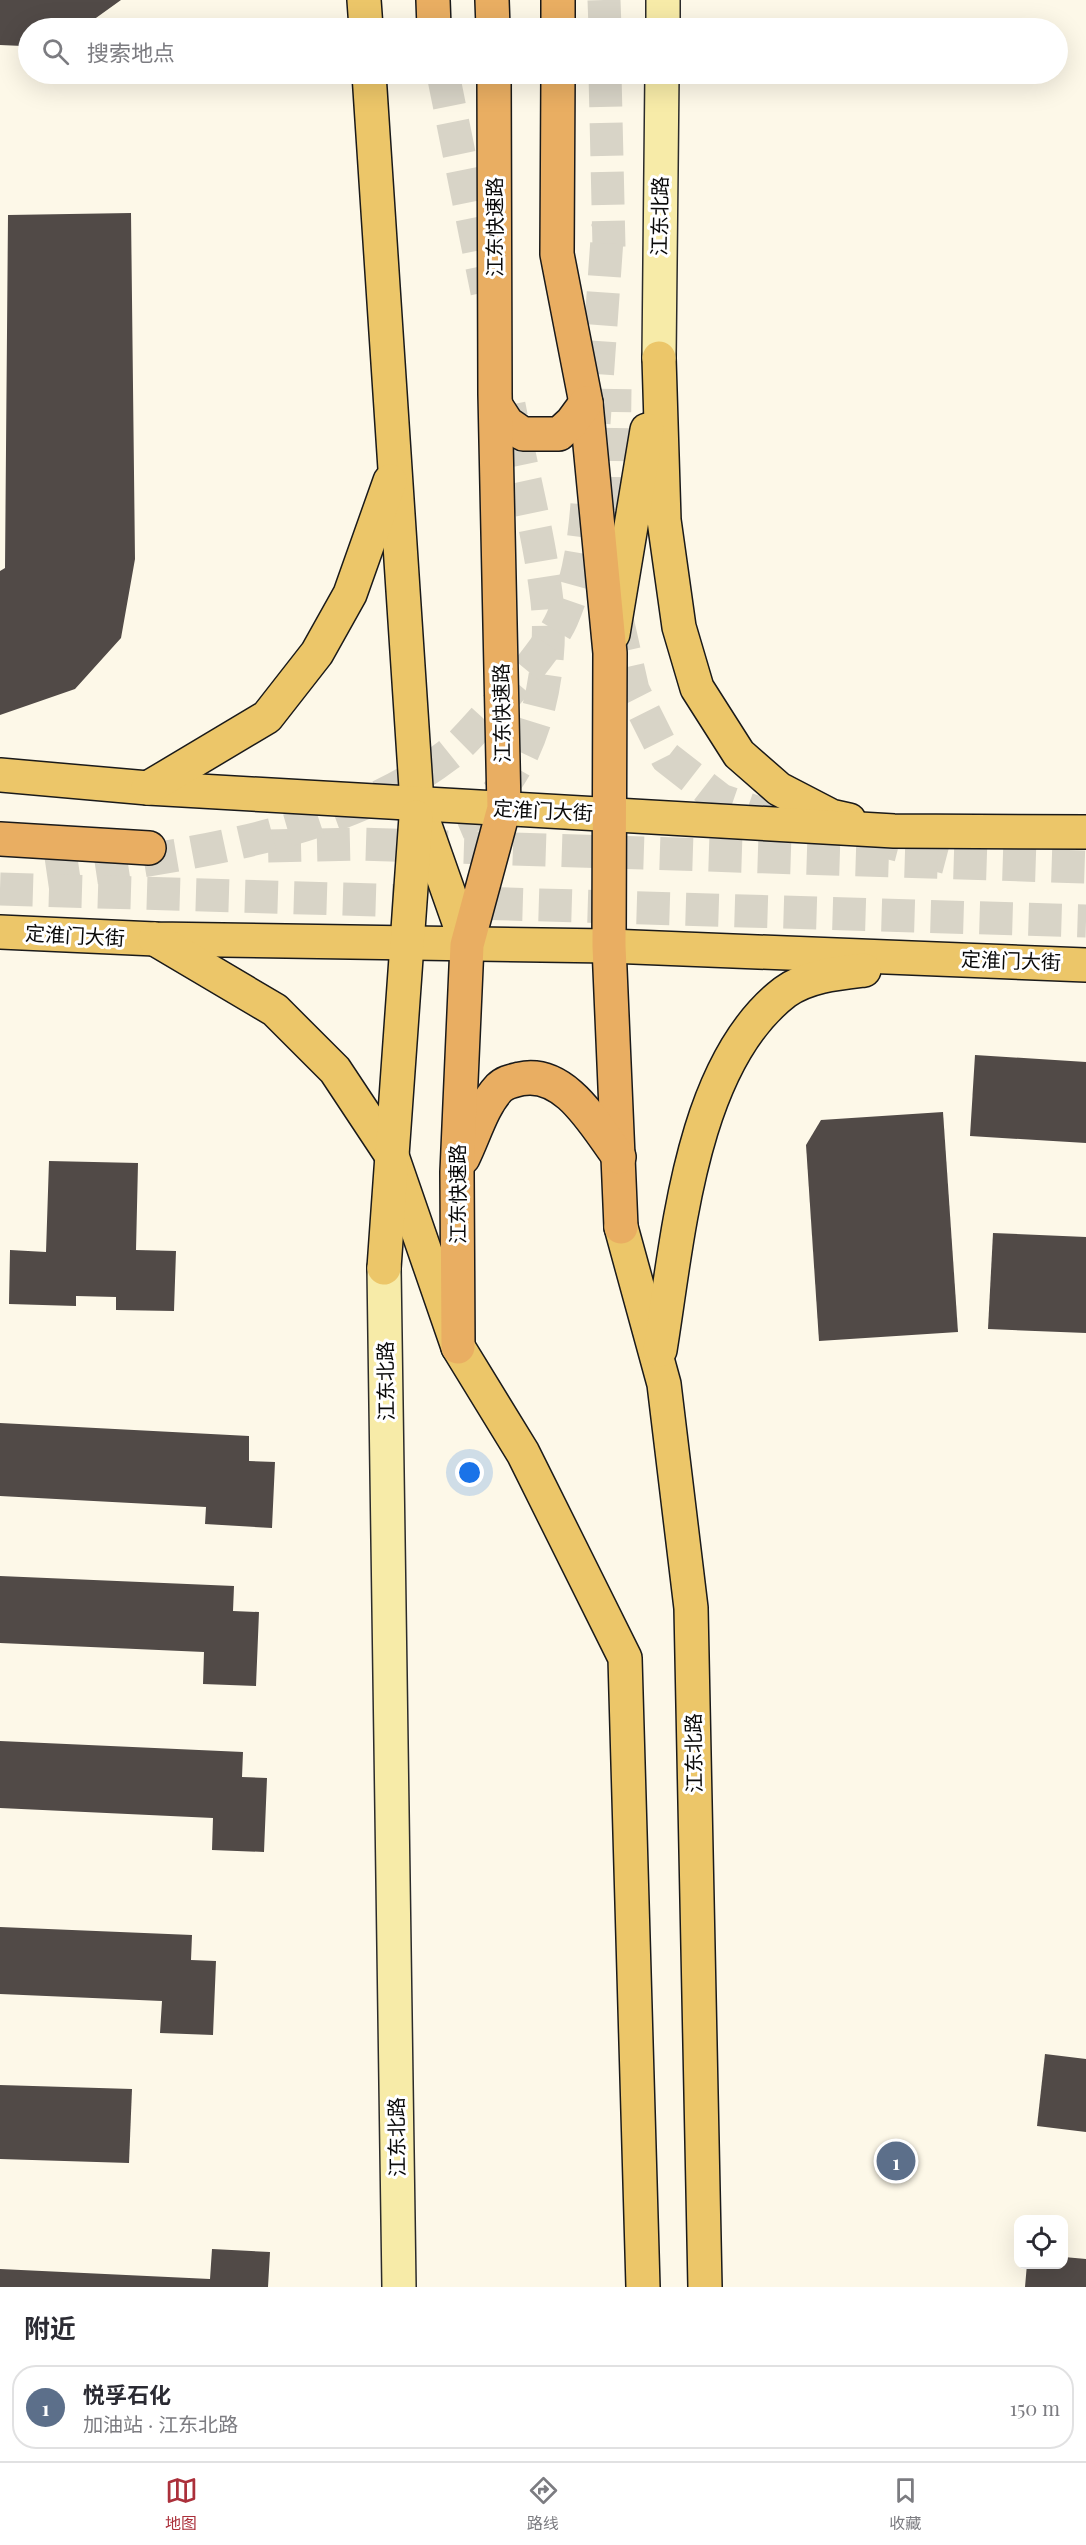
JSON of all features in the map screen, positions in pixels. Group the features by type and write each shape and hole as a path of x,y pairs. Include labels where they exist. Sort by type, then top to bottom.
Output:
{"highway":[{"path":"433,0 434,18"},
{"path":"492,0 493,18"},
{"path":"558,0 558,18"},
{"name":"江东快速路","path":"459,1347 457,1172 467,945 504,808 496,406 494,84"},
{"path":"558,84 557,254 586,403 610,653 609,946 621,1227"},
{"path":"496,406 507,423 523,434 559,434 572,422 586,403"},
{"path":"0,839 149,848"},
{"path":"457,1172 498,1090 507,1082 526,1078 560,1087 575,1099 619,1157"}],"main road":[{"path":"364,0 365,18"},
{"path":"663,0 663,18"},
{"path":"370,84 417,804 392,1156"},
{"name":"江东北路","path":"659,358 662,84"},
{"path":"610,653 659,358"},
{"path":"659,358 664,520 679,627 697,688 739,754 779,789 831,816 894,831"},
{"path":"148,788 267,717 316,653 350,594 395,468"},
{"name":"定淮门大街","path":"0,775 148,788 894,831 1086,832"},
{"path":"417,804 467,945"},
{"name":"定淮门大街","path":"0,932 155,939 609,946 1086,965"},
{"path":"155,939 275,1010 335,1070 392,1156 459,1347 523,1453 625,1658 643,2287"},
{"path":"658,1361 687,1190 701,1128 719,1082 748,1029 786,991 826,975 958,959"},
{"name":"江东北路","path":"392,1156 384,1268 399,2287"},
{"name":"江东北路","path":"621,1227 664,1384 691,1608 705,2287"}],"building":[{"path":"0,0 121,0 96,18 18,18 18,46 0,45"},
{"path":"131,213 135,559 121,638 75,689 0,715 0,571 5,568 8,215"},
{"path":"975,1055 1086,1062 1086,1143 970,1136"},
{"path":"943,1112 958,1332 819,1341 806,1145 821,1120"},
{"path":"49,1161 138,1163 136,1250 176,1251 174,1311 116,1310 116,1297 76,1296 76,1306 9,1304 10,1250 46,1252"},
{"path":"993,1233 1086,1237 1086,1333 988,1329"},
{"path":"0,1423 249,1436 249,1461 275,1462 272,1528 205,1524 206,1507 0,1496"},
{"path":"0,1576 234,1586 233,1611 259,1612 256,1686 203,1684 204,1652 0,1643"},
{"path":"0,1741 243,1752 242,1777 267,1778 264,1852 212,1850 213,1818 0,1808"},
{"path":"0,1927 192,1935 191,1960 216,1961 213,2035 160,2033 162,2001 0,1994"},
{"path":"1045,2054 1086,2059 1086,2132 1037,2126"},
{"path":"0,2085 132,2089 129,2163 0,2159"},
{"path":"212,2249 270,2252 268,2287 0,2287 0,2269 210,2279"},
{"path":"1068,2257 1086,2259 1086,2287 1025,2287 1027,2269 1068,2269"}],"tunnel":[{"path":"604,0 605,18"},
{"path":"445,84 487,292"},
{"path":"605,84 609,247"},
{"path":"594,423 608,225"},
{"path":"613,559 615,389"},
{"path":"410,836 452,826 467,819 495,795 513,771 527,744 537,714 548,651 546,593 534,522 509,405"},
{"path":"47,875 203,850 256,839 308,824 358,806 405,783 448,755 467,738 513,687 557,629 568,605 576,577 587,504"},
{"path":"617,619 633,690 667,758 721,800 779,820"},
{"path":"867,837 967,863"},
{"path":"268,846 357,844 1086,867"},
{"path":"0,889 1086,921"}],"place":[{"name":"悦孚石化","path":"896,2161"}]}
